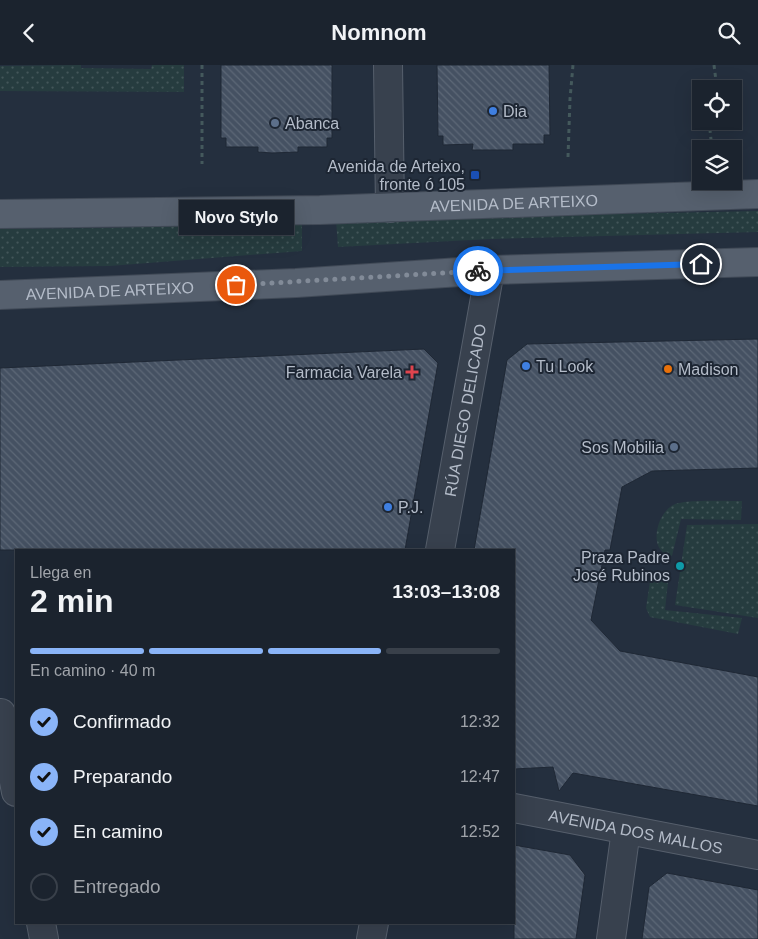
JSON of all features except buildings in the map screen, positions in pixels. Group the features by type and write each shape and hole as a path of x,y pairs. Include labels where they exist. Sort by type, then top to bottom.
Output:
{"main road":[{"name":"AVENIDA DE ARTEIXO","path":"0,214 390,207 758,194"},
{"name":"AVENIDA DE ARTEIXO","path":"0,295 296,283 490,270 758,262"}],"street":[{"path":"388,65 390,207"},
{"name":"RÚA DIEGO DELICADO","path":"440,549 490,270"},
{"path":"6,714 15,784"},
{"name":"AVENIDA DOS MALLOS","path":"515,808 758,855"},
{"path":"611,939 626,830"},
{"path":"41,924 44,939"},
{"path":"371,939 374,924"}],"path":[{"path":"202,65 202,164"},
{"path":"568,157 573,65"},
{"path":"714,65 716,80"}],"green space":[{"path":"81,65 81,68 151,69 152,65 184,65 184,92 0,91 0,66"},
{"path":"758,211 758,232 491,239 338,247 336,220"},
{"path":"302,221 302,251 110,266 0,267 0,229 110,228"},
{"path":"696,501 742,501 741,520 681,519 672,556 664,553 659,548 657,533 659,524 662,516 673,505"},
{"path":"758,524 758,618 675,605 687,525"},
{"path":"669,573 665,610 742,618 738,634 650,617 646,608 650,581 660,575"}],"way so far":[{"path":"236,285 478,271"}],"place":[{"name":"Dia","path":"493,111"},
{"name":"Abanca","path":"275,123"},
{"name":"Avenida de Arteixo, fronte ó 105","path":"475,175"},
{"name":"Novo Stylo","path":"236,285"},
{"name":"Tu Look","path":"526,366"},
{"name":"Madison","path":"668,369"},
{"name":"Farmacia Varela","path":"412,372"},
{"name":"Sos Mobilia","path":"674,447"},
{"name":"P.J.","path":"388,507"},
{"name":"Praza Padre José Rubinos","path":"680,566"}],"route":[{"path":"478,271 701,264"}]}
